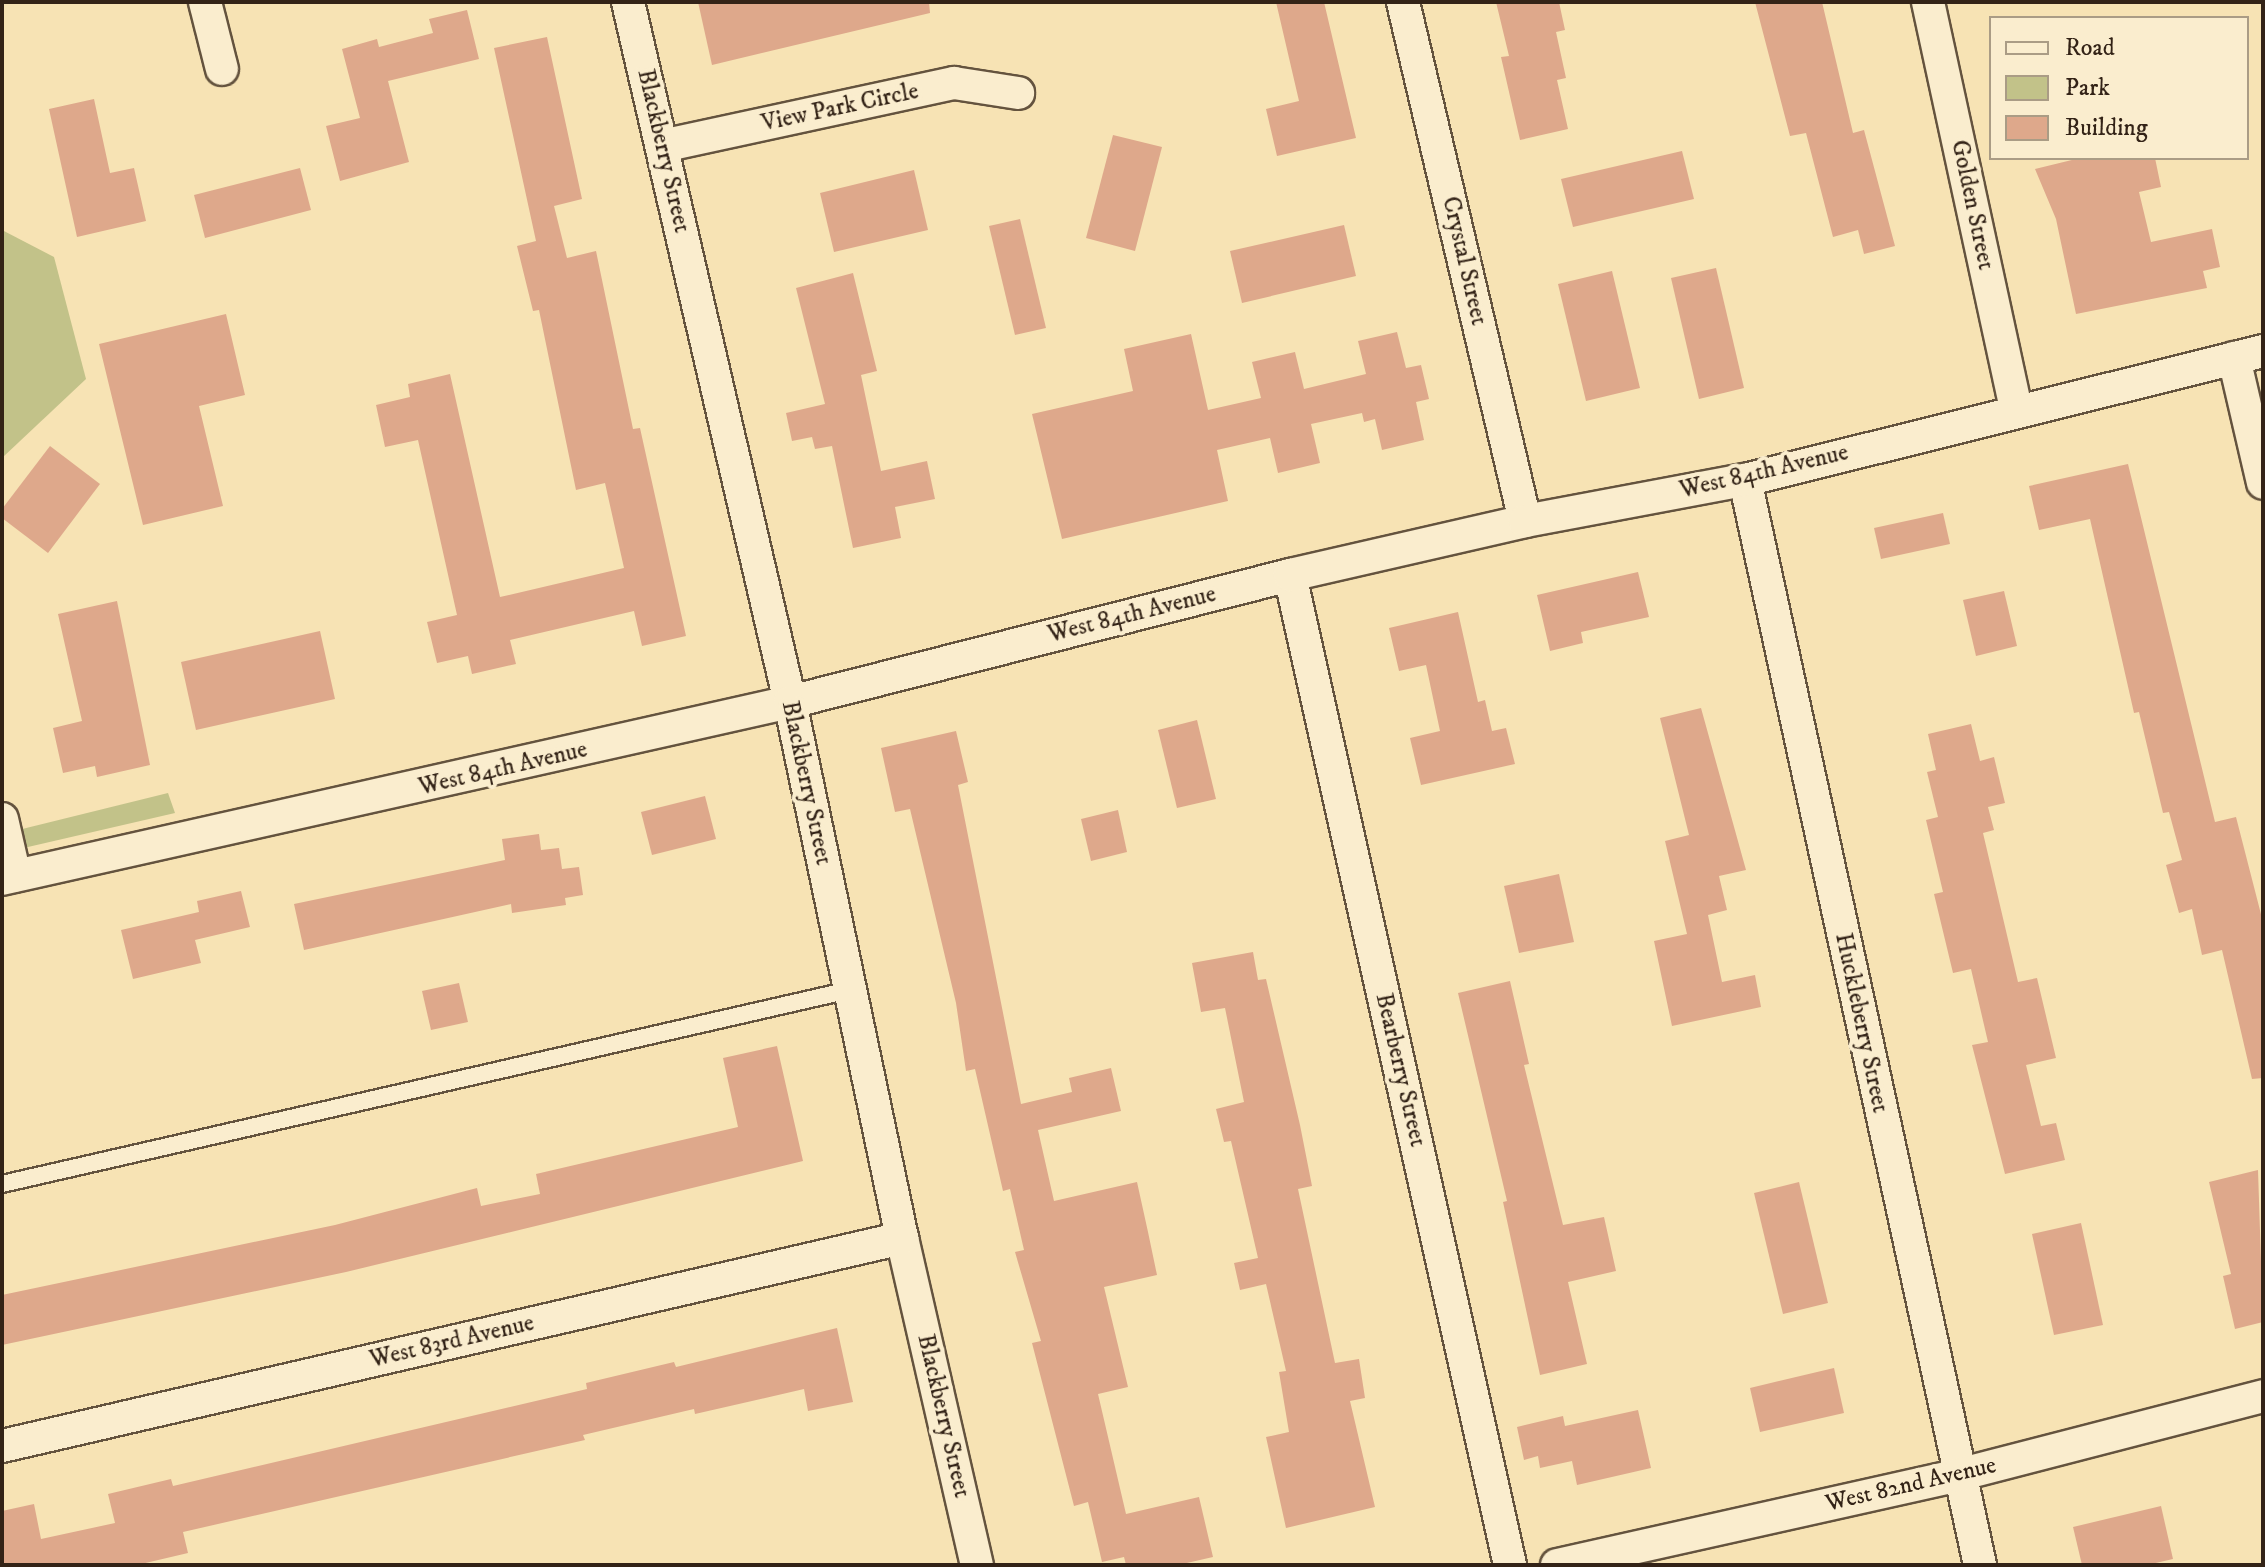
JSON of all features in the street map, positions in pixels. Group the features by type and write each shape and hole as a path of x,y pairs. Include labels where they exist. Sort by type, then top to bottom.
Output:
{"street":[{"path":"205,2 222,69"},
{"name":"Blackberry Street","path":"628,2 790,702 902,1238 977,1565"},
{"name":"Crystal Street","path":"1403,2 1525,521"},
{"name":"Golden Street","path":"1928,2 2016,409"},
{"name":"View Park Circle","path":"662,146 954,83 1018,93"},
{"path":"2248,355 2263,483"},
{"name":"West 84th Avenue","path":"9,877 790,702 1290,575 1525,521 1745,480 2016,409 2248,355"},
{"name":"Huckleberry Street","path":"1745,480 1958,1475 1980,1565"},
{"name":"Bearberry Street","path":"1290,575 1510,1565"},
{"path":"2,819 9,877"},
{"name":"West 83rd Avenue","path":"2,1446 902,1238"},
{"name":"West 82nd Avenue","path":"1557,1565 1958,1475 2263,1396"}],"lane":[{"path":"2,1184 850,990"}],"green space":[{"path":"2,230 54,257 86,379 2,458"},
{"path":"168,793 175,813 2,853 2,834"}],"building":[{"path":"698,2 929,2 930,13 712,65"},
{"path":"1276,2 1324,2 1356,138 1277,156 1266,109 1299,101"},
{"path":"1496,2 1559,2 1565,30 1556,32 1566,78 1557,80 1568,129 1520,140 1501,57 1509,56"},
{"path":"1755,2 1822,2 1853,133 1864,130 1895,246 1864,254 1858,230 1833,237 1806,133 1790,136"},
{"path":"467,10 479,59 388,81 409,162 340,181 326,126 360,118 342,49 377,39 379,47 433,33 429,19"},
{"path":"547,37 582,199 554,206 567,258 596,251 633,429 640,428 686,636 642,646 634,611 510,640 516,664 472,674 468,656 437,663 427,622 457,615 418,440 385,447 376,405 410,397 408,384 450,374 500,597 624,568 605,483 576,490 539,310 533,311 517,246 536,241 494,48"},
{"path":"94,99 110,173 134,168 146,221 77,237 49,109"},
{"path":"1113,135 1162,147 1135,251 1086,238"},
{"path":"1682,151 1694,199 1573,227 1561,179"},
{"path":"2072,160 2155,160 2161,187 2139,192 2151,242 2212,229 2220,267 2203,271 2207,288 2076,314 2056,219 2035,169"},
{"path":"300,168 311,210 205,238 194,195"},
{"path":"914,170 928,230 834,252 820,193"},
{"path":"1020,219 1046,328 1015,335 989,226"},
{"path":"1344,225 1356,276 1242,303 1230,251"},
{"path":"1716,268 1744,388 1699,399 1671,278"},
{"path":"1612,271 1640,388 1586,401 1558,284"},
{"path":"853,273 877,371 861,375 881,471 927,461 935,499 895,507 901,538 853,548 832,446 815,449 812,437 792,441 786,413 825,404 796,288"},
{"path":"226,314 245,395 199,406 223,506 143,525 99,344"},
{"path":"1397,332 1406,368 1421,365 1429,399 1416,402 1424,440 1382,450 1375,419 1364,422 1362,413 1311,424 1320,463 1278,473 1270,438 1217,450 1228,501 1062,539 1032,414 1133,391 1124,349 1191,334 1208,410 1261,398 1252,362 1295,352 1304,389 1366,374 1358,341"},
{"path":"50,446 100,484 48,553 2,518 2,509"},
{"path":"2128,464 2215,822 2236,817 2263,922 2263,1078 2252,1079 2222,950 2202,955 2192,909 2179,913 2166,865 2182,860 2169,812 2163,813 2139,712 2134,713 2090,519 2039,530 2029,486"},
{"path":"1943,513 1950,544 1881,559 1874,528"},
{"path":"1638,572 1649,617 1581,632 1583,643 1550,651 1537,595"},
{"path":"2004,591 2017,646 1976,656 1963,600"},
{"path":"117,601 150,765 97,777 95,766 63,773 53,728 82,721 58,614"},
{"path":"1458,612 1478,702 1485,700 1492,731 1506,728 1515,764 1421,785 1410,738 1440,731 1426,665 1399,671 1389,628"},
{"path":"320,631 335,699 196,730 181,662"},
{"path":"1701,708 1746,870 1719,876 1727,910 1708,915 1722,982 1755,975 1761,1007 1672,1026 1654,941 1687,934 1665,841 1689,835 1660,718"},
{"path":"1197,720 1216,799 1177,808 1158,730"},
{"path":"1971,724 1980,761 1994,757 2005,803 1988,807 1994,830 1983,833 2018,982 2037,978 2056,1058 2026,1065 2041,1126 2056,1123 2065,1160 2005,1174 1972,1045 1988,1042 1971,969 1953,973 1934,894 1943,892 1926,820 1938,817 1927,772 1936,770 1928,734"},
{"path":"956,731 968,782 958,785 1021,1104 1072,1092 1069,1078 1111,1068 1121,1111 1038,1130 1054,1201 1137,1182 1148,1232 1157,1275 1104,1287 1128,1387 1098,1394 1126,1514 1199,1497 1213,1557 1178,1565 1126,1565 1124,1557 1102,1562 1088,1502 1074,1506 1032,1343 1041,1341 1015,1252 1024,1250 1010,1189 1003,1191 975,1069 966,1071 956,1003 910,809 895,812 881,748"},
{"path":"705,796 716,839 652,855 641,812"},
{"path":"1118,810 1127,852 1091,861 1081,819"},
{"path":"539,834 541,850 559,848 562,869 579,867 583,895 565,898 566,905 512,913 511,904 304,950 294,904 505,860 502,839"},
{"path":"1559,874 1574,942 1519,953 1504,886"},
{"path":"241,891 250,927 195,940 201,963 133,979 121,930 199,912 197,901"},
{"path":"1253,952 1258,980 1266,979 1300,1125 1312,1186 1298,1189 1335,1363 1359,1359 1365,1398 1350,1401 1375,1507 1286,1528 1266,1437 1289,1432 1279,1372 1286,1371 1266,1284 1240,1290 1234,1263 1258,1258 1231,1141 1224,1142 1216,1109 1244,1102 1225,1008 1201,1012 1192,963"},
{"path":"1510,981 1529,1064 1524,1065 1563,1225 1604,1217 1616,1271 1568,1282 1587,1364 1540,1375 1503,1202 1507,1201 1458,993"},
{"path":"459,983 468,1022 431,1030 422,991"},
{"path":"777,1046 803,1161 346,1272 2,1345 2,1295 335,1225 477,1188 481,1206 540,1194 536,1174 738,1127 723,1058"},
{"path":"2258,1170 2263,1322 2235,1329 2223,1276 2231,1274 2209,1182"},
{"path":"1799,1182 1828,1303 1783,1314 1754,1193"},
{"path":"2081,1223 2103,1325 2054,1335 2032,1234"},
{"path":"837,1328 853,1402 808,1411 804,1389 695,1414 694,1409 583,1435 585,1440 183,1532 188,1553 137,1565 2,1565 2,1511 34,1504 41,1539 115,1523 108,1494 171,1479 173,1486 587,1389 586,1383 674,1362 676,1367"},
{"path":"1834,1368 1844,1413 1760,1432 1750,1388"},
{"path":"1638,1410 1651,1468 1577,1485 1572,1461 1540,1468 1538,1456 1524,1460 1517,1427 1563,1416 1565,1426"},
{"path":"2161,1506 2173,1559 2147,1565 2082,1565 2073,1527"}]}
